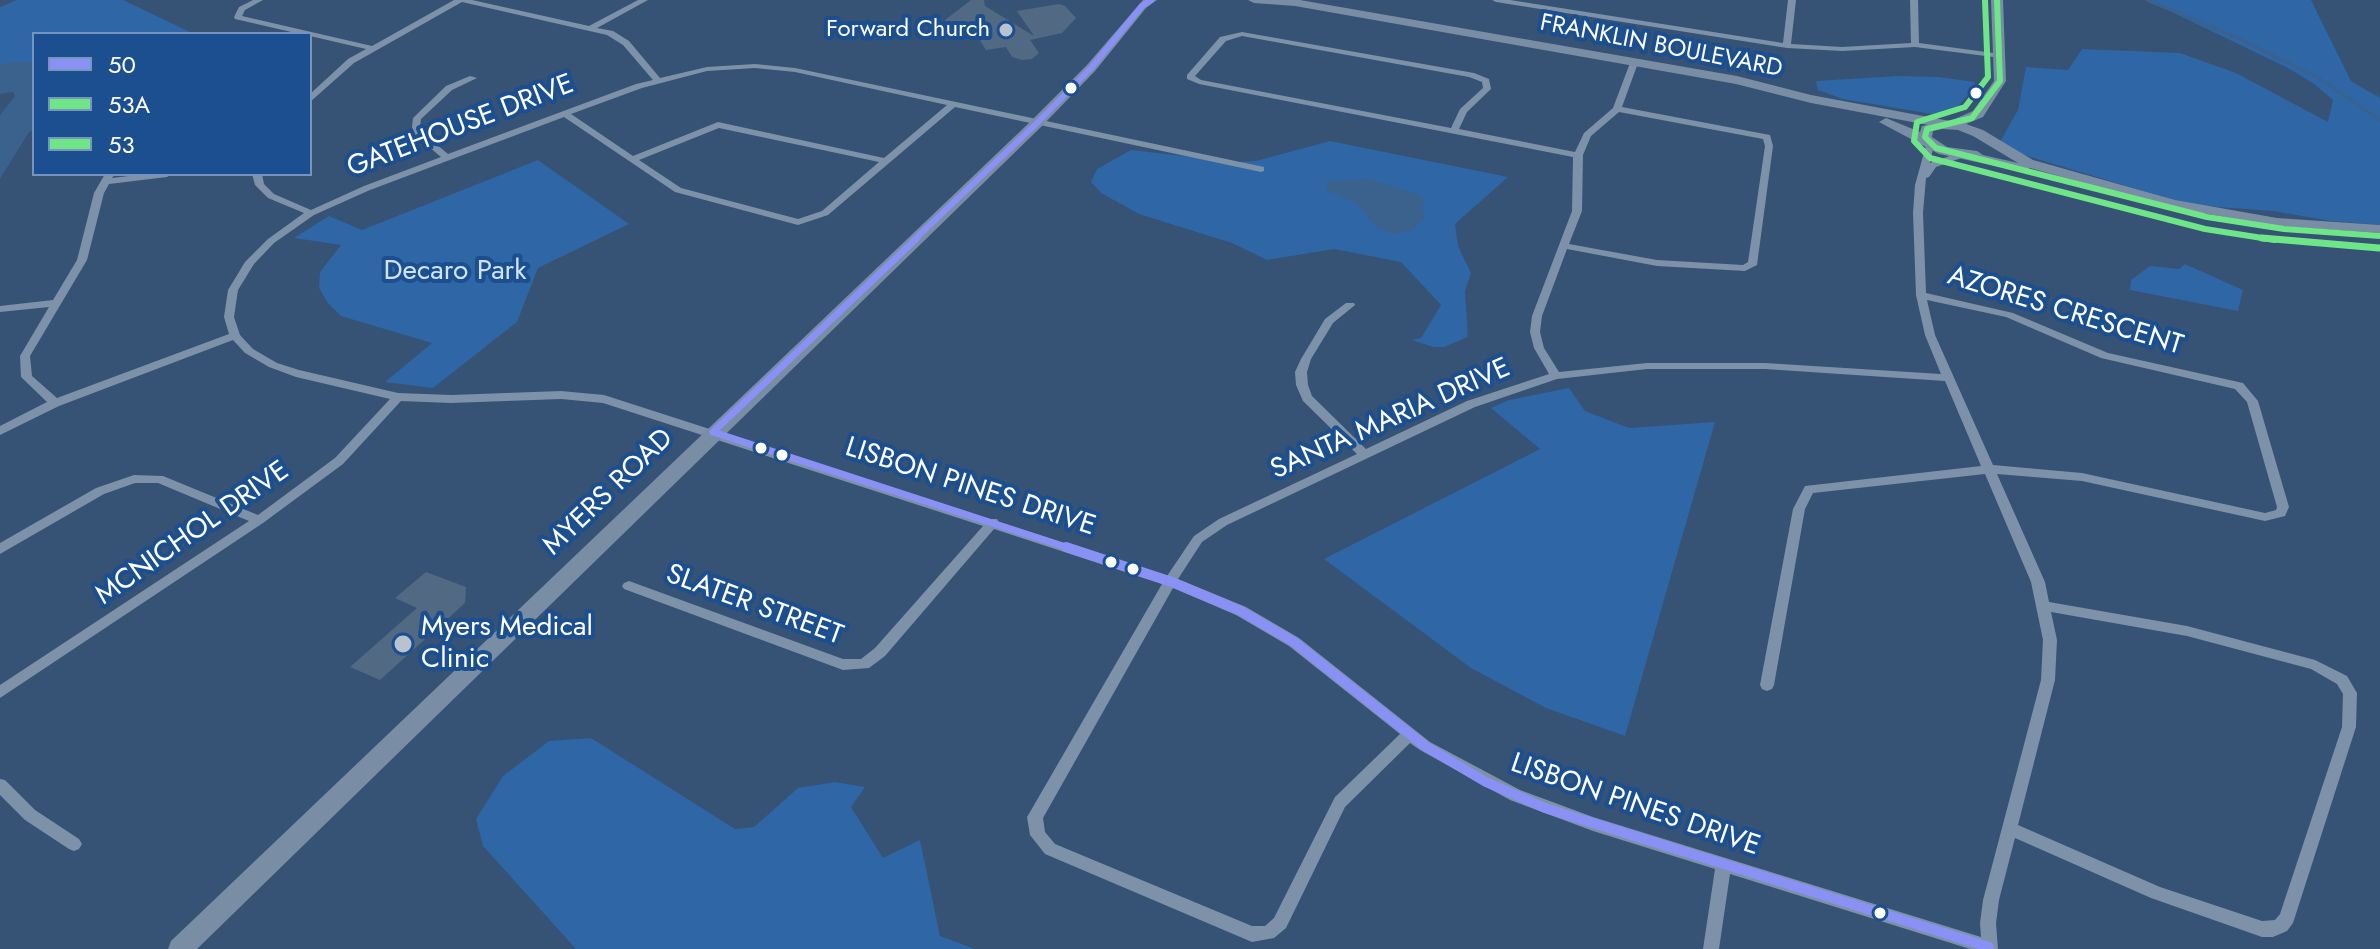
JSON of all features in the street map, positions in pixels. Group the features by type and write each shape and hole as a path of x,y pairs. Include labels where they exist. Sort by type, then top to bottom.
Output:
{"main road":[{"name":"MYERS ROAD","path":"1077,78 1134,0"},
{"name":"MYERS ROAD","path":"180,949 1037,123 1077,78 1091,68 1142,6 1151,0"},
{"name":"FRANKLIN BOULEVARD","path":"1254,0 1314,7"},
{"name":"FRANKLIN BOULEVARD","path":"1280,0 1737,80 1902,127 1929,143 1964,155"},
{"path":"1929,143 1925,137 1927,129 1972,118 1989,94 1996,90 2002,71 1997,0"},
{"path":"1964,155 1984,154 1990,146 1987,140 2000,96 1996,90"},
{"name":"FRANKLIN BOULEVARD","path":"1811,99 1970,129 1987,140"},
{"path":"1931,121 1982,107"},
{"path":"1987,140 2028,163 2174,204 2277,222 2380,229"},
{"path":"1964,155 2207,217 2299,230 2380,236"}],"street":[{"path":"259,0 242,9 238,17 301,32"},
{"path":"312,97 343,66 461,0 592,27 626,43 657,80"},
{"path":"592,27 644,0"},
{"path":"1496,0 1787,46 1842,49 1915,45 2001,56"},
{"path":"1787,46 1792,0"},
{"path":"1914,0 1915,45"},
{"path":"275,32 283,28"},
{"path":"312,34 372,48"},
{"path":"1454,131 1463,111 1487,89 1486,81 1471,75 1242,34 1223,39 1190,77 1199,82 1578,155"},
{"path":"1556,376 1539,348 1535,332 1537,316 1577,211 1578,155 1587,135 1617,109 1634,63"},
{"name":"GATEHOUSE DRIVE","path":"235,336 229,308 233,290 242,274 271,241 311,213 447,158 657,80 707,69 775,67 1261,169"},
{"path":"447,158 417,131 417,118 449,88 473,78"},
{"path":"565,114 685,192 798,222 825,213 954,103"},
{"path":"1565,246 1657,263 1745,268 1753,263 1769,146 1767,137 1617,109"},
{"path":"632,159 718,125 885,161"},
{"path":"1929,143 1920,185 1921,295 1930,335 2038,582 2050,640 2048,680 1991,900 1990,948"},
{"path":"1920,185 1933,165 1964,155"},
{"path":"55,403 27,377 24,361 27,348 82,260 107,178 137,176"},
{"path":"258,176 260,185 271,196 311,213"},
{"name":"AZORES CRESCENT","path":"1921,295 2009,315 2105,356 2239,386 2252,401 2283,507 2275,517 2265,517 2082,477 1988,469"},
{"path":"0,309 56,303"},
{"path":"1350,305 1329,321 1306,359 1301,372 1302,385 1307,398 1365,455"},
{"path":"0,431 55,403 235,336 256,356 273,365 398,397 595,397 713,432"},
{"name":"SANTA MARIA DRIVE","path":"1409,735 1340,802 1280,923 1268,933 1252,934 1050,849 1038,835 1035,817 1172,582 1198,539 1223,522 1482,400 1556,376 1647,366 1765,366 1950,378"},
{"name":"MCNICHOL DRIVE","path":"0,692 259,520 339,461 398,397"},
{"name":"LISBON PINES DRIVE","path":"713,432 1172,582 1241,611 1294,642 1409,735 1455,765 1525,799 1723,865 1990,948"},
{"path":"1767,685 1805,494 1820,486 1988,469"},
{"path":"0,549 100,491 134,479 159,479 259,520"},
{"name":"SLATER STREET","path":"629,586 843,665 864,664 888,643 993,522"},
{"path":"2009,828 2157,893 2262,929 2273,929 2281,926 2287,918 2349,727 2350,693 2342,680 2315,665 2187,631 2045,606"},
{"path":"0,785 30,815 74,844"},
{"path":"1711,949 1723,865"}],"green space":[{"path":"17,0 123,0 190,32 32,32 32,62 0,65 0,7"},
{"path":"2147,0 2311,0 2351,81 2378,97 2375,91 2380,98 2380,225 2273,211 2190,205 1997,147 2018,110 2026,67 2068,70 2082,49 2180,53 2236,73 2328,122 2333,100 2314,84 2288,68"},
{"path":"1897,76 1975,82 1972,91 1958,106 1932,114 1843,99 1818,90 1816,81"},
{"path":"1330,141 1508,177 1455,224 1458,246 1471,273 1465,291 1468,337 1444,347 1412,340 1421,338 1441,305 1401,262 1334,249 1267,260 1232,243 1139,214 1101,193 1091,182 1097,169 1131,150 1236,162 1256,161"},
{"name":"Decaro Park","path":"538,160 629,224 538,268 517,322 433,388 385,382 432,343 341,316 319,288 320,272 341,245 294,238 329,216 362,230"},
{"path":"2185,264 2243,290 2238,311 2130,290 2131,280 2150,266 2179,269"},
{"path":"1569,388 1585,411 1629,428 1715,422 1625,736 1546,708 1471,668 1324,559 1540,449 1491,408 1509,400"},
{"path":"591,738 735,829 754,827 798,788 835,782 865,787 851,807 883,858 920,840 940,936 975,949 576,949 483,846 476,819 503,776 549,741"}],"shaded area":[{"path":"32,62 32,131 0,179 0,115 15,96 13,92 0,94 0,65"},
{"path":"1369,179 1423,196 1424,218 1410,231 1394,234 1377,228 1357,204 1326,190 1329,181"}],"building":[{"name":"Forward Church","path":"971,0 984,0 985,6 1034,36 1017,11 1059,4 1076,18 1062,33 1030,40 1039,53 1032,59 1022,60 1012,57 1006,47 986,50 976,34 951,38 945,20"},
{"path":"426,572 466,587 465,603 380,680 350,667 417,608 395,598"}],"waterway":[{"path":"2147,0 2236,37 2317,77 2380,120"}],"transit line":[{"name":"50","path":"713,432 1037,123 1091,68 1142,6 1151,0"},
{"name":"53","path":"1985,0 1988,77 1965,107 1917,122 1914,141 1930,158 2205,229 2283,241 2379,248"},
{"name":"53A","path":"1997,0 2000,81 1972,118 1927,129 1925,137 1936,148 2207,217 2284,229 2380,236"},
{"name":"50","path":"713,432 1172,582 1241,611 1294,642 1425,746 1486,782 1545,808 1989,947"}],"place":[{"name":"Forward Church","path":"1006,30"},
{"name":"Myers Medical Clinic","path":"403,644"}]}
